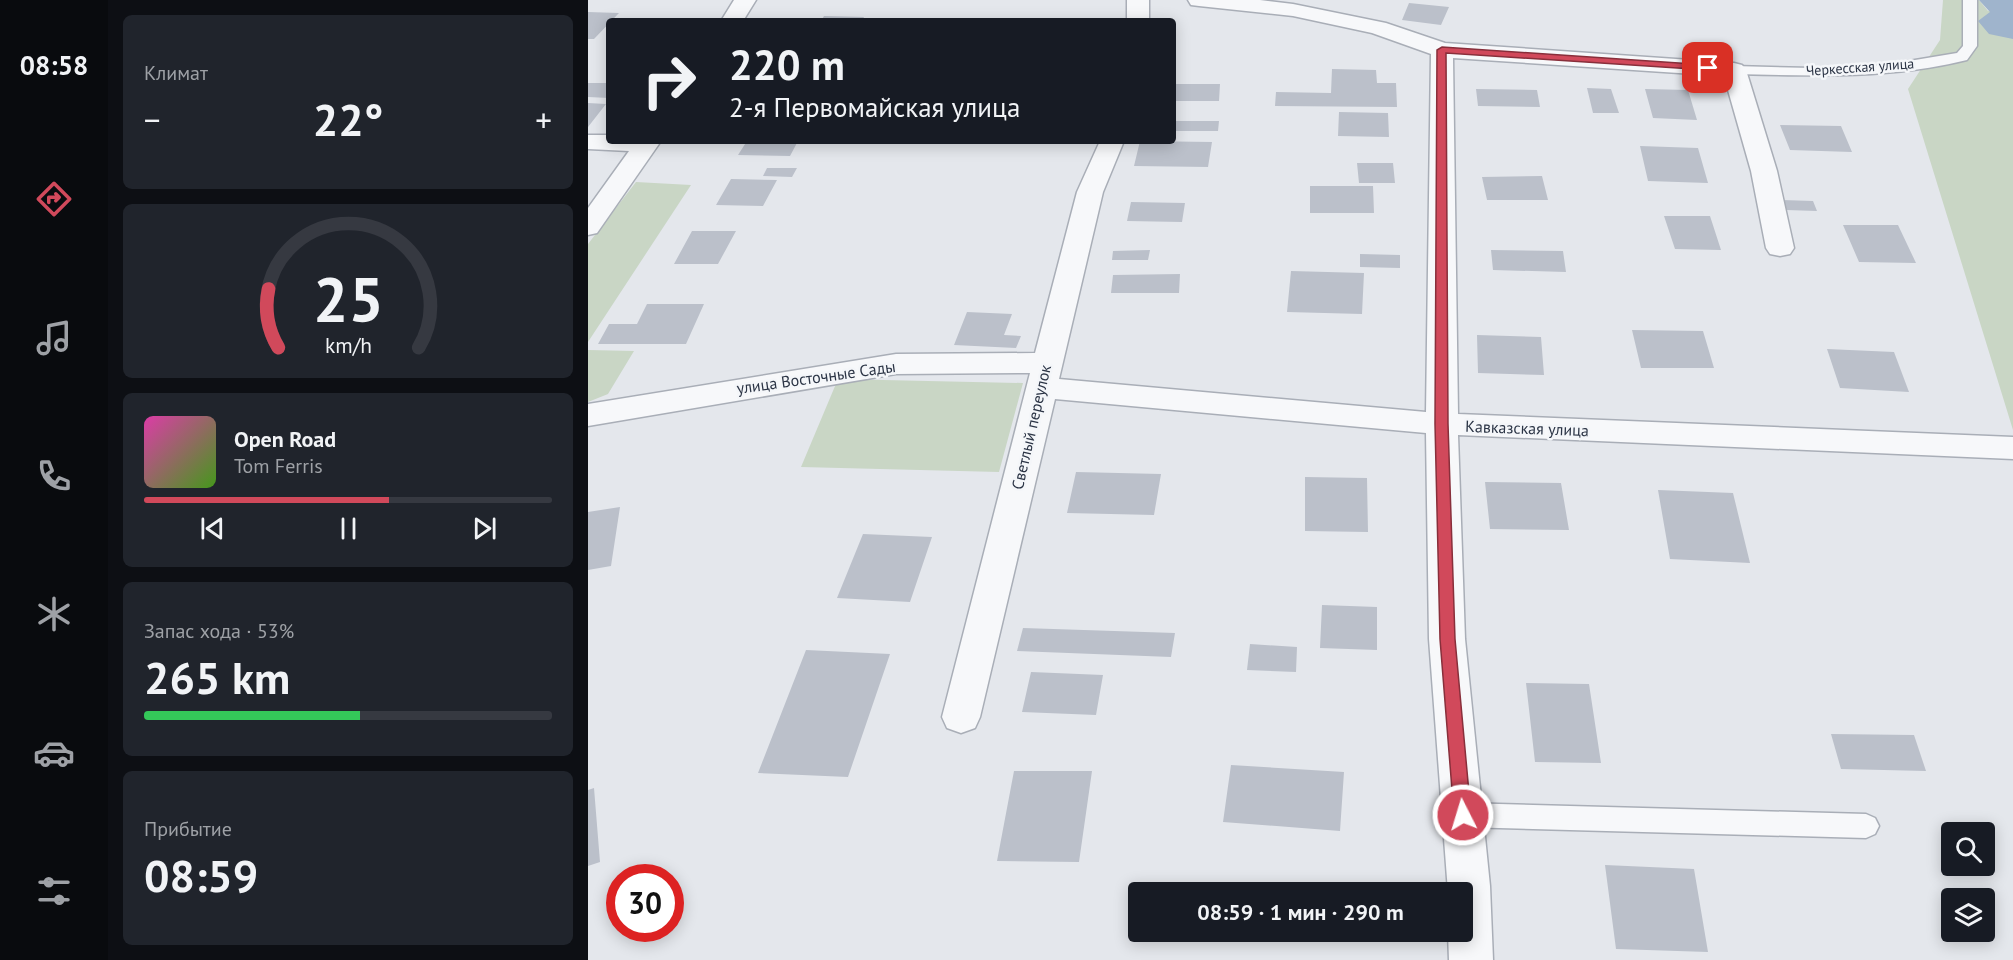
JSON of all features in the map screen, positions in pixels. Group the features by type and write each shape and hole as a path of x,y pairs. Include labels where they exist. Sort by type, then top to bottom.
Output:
{"street":[{"path":"734,18 745,0"},
{"path":"1138,0 1138,18"},
{"path":"1198,0 1293,10 1378,28 1442,50 1734,70 1764,171 1780,249"},
{"path":"1442,50 1442,424 1447,639 1469,886 1471,960"},
{"path":"588,142 606,142"},
{"path":"588,227 647,144"},
{"name":"Светлый переулок","path":"961,717 1090,192 1111,144"},
{"name":"улица Восточные Сады","path":"588,415 896,364 1044,376"},
{"name":"Кавказcкая улица","path":"1044,376 1442,424 2013,448"}],"lane":[{"name":"Черкесская улица","path":"1734,70 1812,72 1885,69 1962,57 1970,46 1970,0"},
{"path":"1463,815 1866,826"}],"green space":[{"path":"1943,0 1979,0 1988,11 2013,0 2013,430 1908,89 1940,40"},
{"path":"636,182 691,185 588,342 588,244"},
{"path":"588,350 634,351 608,394 588,402"},
{"path":"838,379 1023,383 999,472 801,467"}],"water":[{"path":"1979,0 2013,0 2013,39 1989,34 1978,21 1990,12"}],"building":[{"path":"1409,3 1449,7 1441,25 1402,20"},
{"path":"588,12 619,13 614,18 606,18 606,27 594,39 588,39"},
{"path":"824,16 864,17 864,18 823,18"},
{"path":"1332,69 1376,70 1377,83 1396,83 1397,107 1275,106 1276,92 1331,93"},
{"path":"588,83 606,83 606,98 588,97"},
{"path":"1176,84 1220,84 1219,101 1176,101"},
{"path":"1587,88 1611,89 1619,113 1593,113"},
{"path":"1476,89 1537,90 1540,107 1478,106"},
{"path":"1645,89 1688,90 1697,120 1653,118"},
{"path":"588,103 606,104 588,127"},
{"path":"1339,112 1388,113 1389,137 1338,136"},
{"path":"1176,121 1219,121 1218,131 1176,131"},
{"path":"1780,125 1841,126 1852,152 1790,150"},
{"path":"1212,142 1208,167 1134,166 1139,144"},
{"path":"745,144 796,144 790,156 738,155"},
{"path":"1640,146 1698,148 1708,183 1648,181"},
{"path":"1357,163 1393,163 1395,183 1359,183"},
{"path":"767,168 797,168 792,177 763,176"},
{"path":"1542,176 1548,200 1487,200 1482,177"},
{"path":"731,179 777,180 763,206 716,205"},
{"path":"1310,186 1373,186 1374,213 1310,213"},
{"path":"1782,200 1813,201 1817,211 1786,210"},
{"path":"1131,202 1185,203 1182,222 1127,221"},
{"path":"1664,216 1710,216 1721,250 1675,249"},
{"path":"1843,225 1898,225 1916,263 1859,262"},
{"path":"692,231 736,231 718,264 674,264"},
{"path":"1150,250 1148,260 1112,260 1113,251"},
{"path":"1491,250 1563,251 1566,272 1493,270"},
{"path":"1360,254 1400,255 1400,268 1360,267"},
{"path":"1291,271 1364,273 1362,314 1287,312"},
{"path":"1180,274 1179,293 1111,293 1113,275"},
{"path":"647,304 704,304 686,344 598,344 609,324 637,324"},
{"path":"967,312 1012,314 1004,335 1021,336 1016,348 954,345"},
{"path":"1632,330 1703,331 1714,368 1641,368"},
{"path":"1477,335 1541,337 1544,375 1478,373"},
{"path":"1827,349 1894,352 1909,392 1840,388"},
{"path":"1076,472 1161,474 1154,515 1067,513"},
{"path":"1305,477 1367,478 1368,532 1305,531"},
{"path":"1485,482 1561,483 1569,530 1490,529"},
{"path":"1658,490 1733,493 1750,563 1670,559"},
{"path":"620,507 611,566 588,570 588,512"},
{"path":"863,534 932,537 910,602 837,598"},
{"path":"1322,605 1377,607 1377,650 1320,648"},
{"path":"1023,628 1175,633 1171,657 1017,651"},
{"path":"1250,644 1297,647 1296,672 1247,670"},
{"path":"806,650 890,654 848,777 758,773"},
{"path":"1031,672 1103,675 1096,715 1022,712"},
{"path":"1526,683 1589,684 1601,763 1535,762"},
{"path":"1831,734 1914,735 1926,771 1841,769"},
{"path":"1231,765 1344,772 1340,831 1223,822"},
{"path":"1014,771 1092,771 1079,862 997,861"},
{"path":"594,788 600,862 588,866 588,790"},
{"path":"1605,865 1694,869 1708,952 1616,949"}],"route":[{"path":"1463,815 1447,639 1442,424 1442,50 1708,68"}]}
